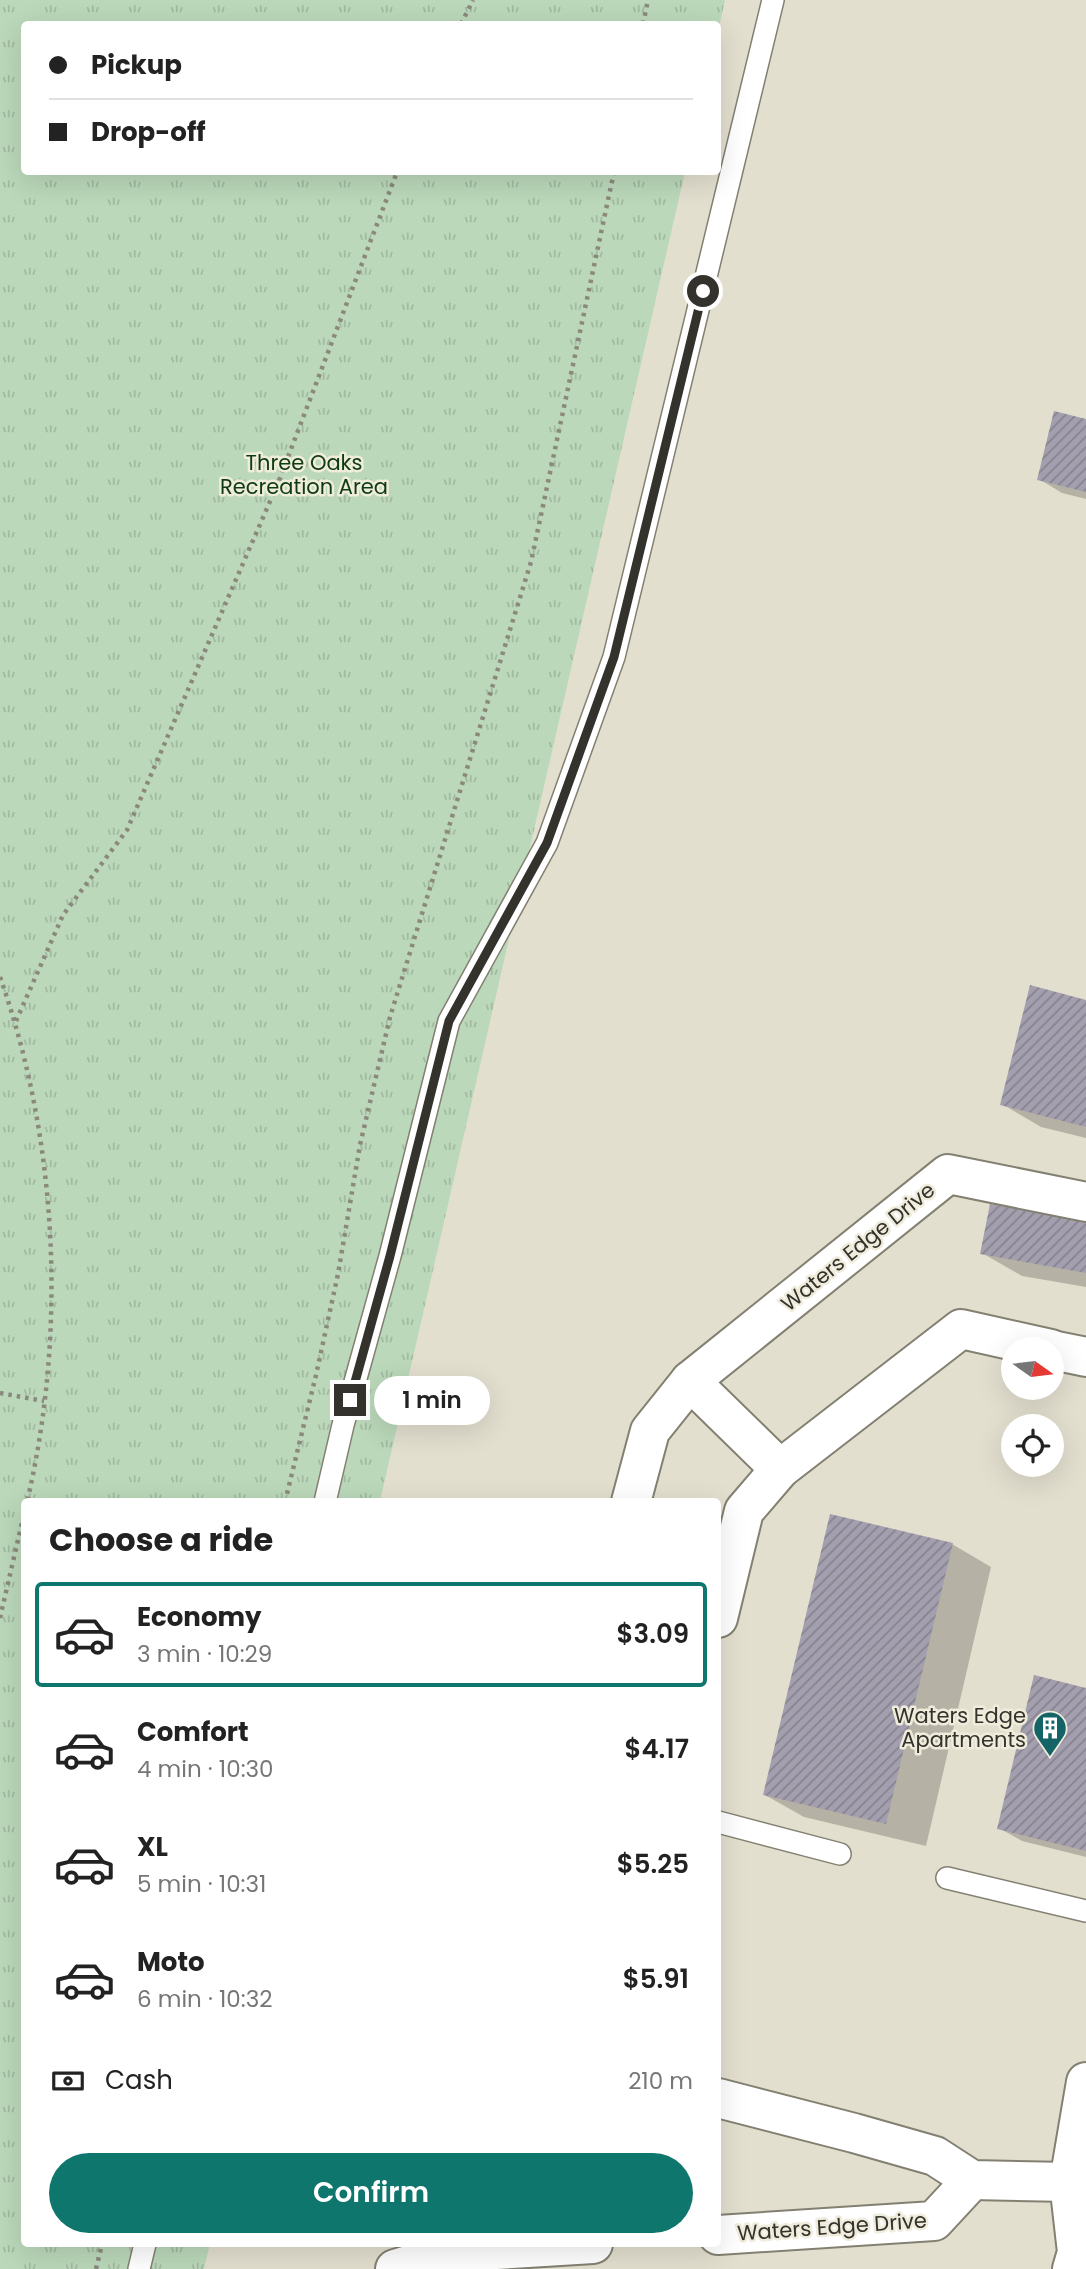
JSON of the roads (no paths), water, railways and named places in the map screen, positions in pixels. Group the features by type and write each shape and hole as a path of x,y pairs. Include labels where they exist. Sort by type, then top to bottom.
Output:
{"street":[{"name":"Waters Edge Drive","path":"633,1498 650,1431 690,1381 948,1174 1086,1202"},
{"path":"721,1606 744,1511 780,1469 961,1329 1001,1338"},
{"path":"1064,1352 1086,1357"},
{"path":"690,1381 780,1469"},
{"path":"1078,2261 1078,2182 1086,2082"},
{"path":"721,2099 934,2156 972,2180 1078,2182"},
{"name":"Waters Edge Drive","path":"721,2235 934,2221 972,2180"},
{"path":"395,2269 449,2248 485,2247"}],"lane":[{"path":"326,1498 449,1021 547,843 614,657 774,0"},
{"path":"721,1823 840,1854"},
{"path":"947,1878 1086,1911"},
{"path":"139,2269 144,2247"}],"place":[{"name":"Waters Edge Apartments","path":"1050,1758"}],"park label":[{"name":"Three Oaks Recreation Area","path":"304,475"}]}
